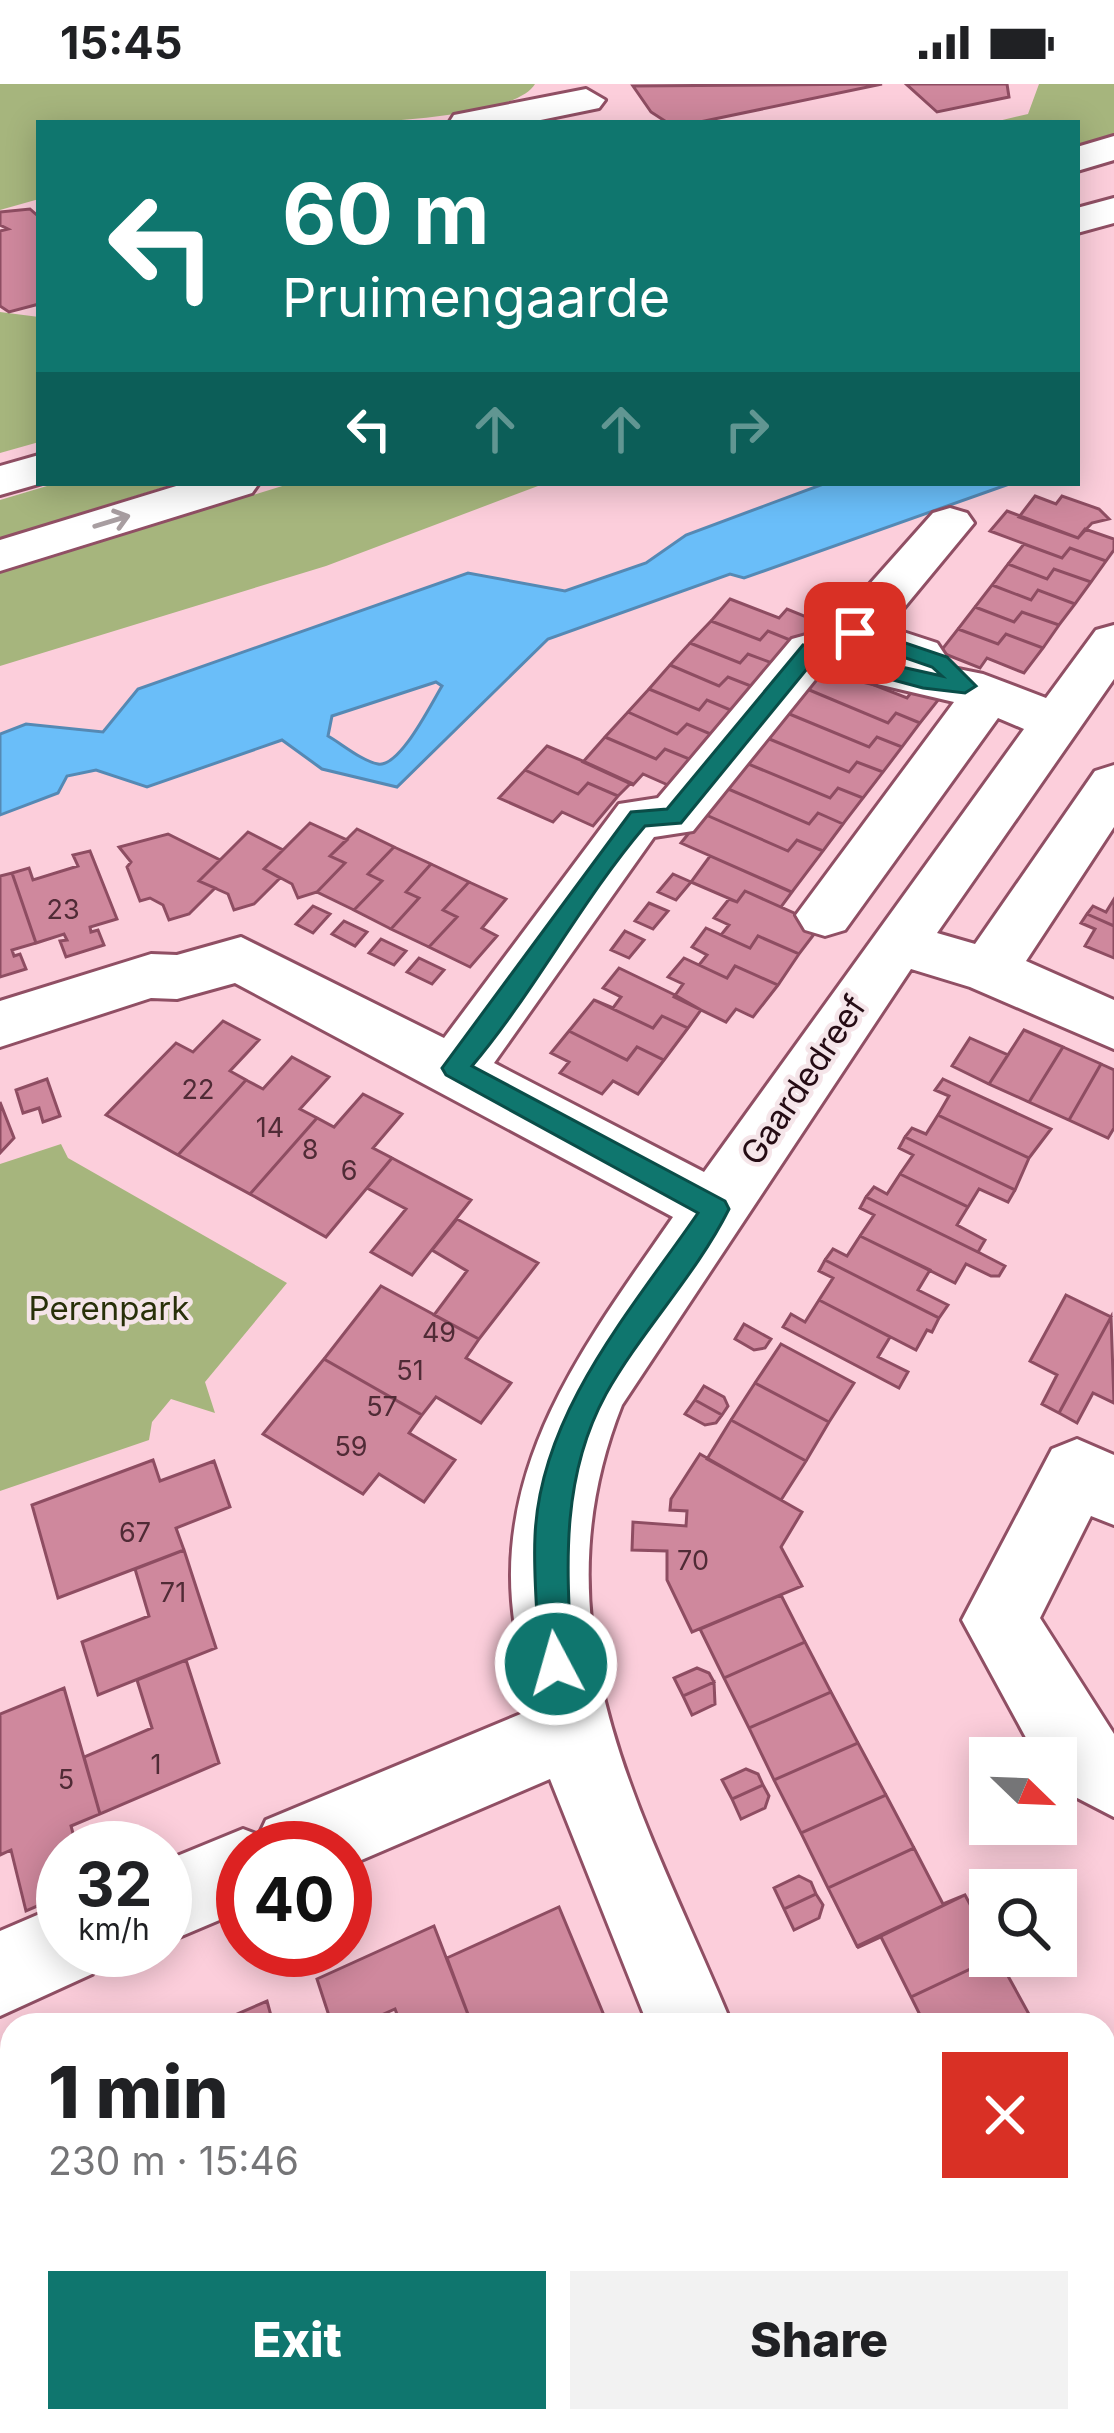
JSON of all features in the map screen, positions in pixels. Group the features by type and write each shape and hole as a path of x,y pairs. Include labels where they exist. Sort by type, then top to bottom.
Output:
{"street":[{"path":"486,120 588,102"},
{"path":"1080,158 1114,148"},
{"path":"1080,220 1114,210"},
{"path":"0,481 36,470"},
{"path":"0,556 225,486"},
{"path":"950,523 855,633 940,662 976,690"},
{"name":"Gaardedreef","path":"685,2013 570,1732 549,1598 550,1533 563,1464 594,1389 897,944 1114,642"},
{"path":"454,1068 497,1018 610,852 639,818 673,817 810,650 923,681 976,690 1058,722"},
{"path":"825,915 976,690"},
{"path":"989,970 1114,784"},
{"path":"897,944 989,970 1114,1027"},
{"path":"0,1024 151,976 177,976 241,959 716,1209"},
{"path":"1114,1492 1077,1472 999,1620 1081,1758 1114,1778"},
{"path":"357,1821 570,1732"},
{"path":"0,1974 36,1957"}],"green space":[{"path":"0,84 535,84 507,102 394,120 36,120 36,200 0,210"},
{"path":"1039,84 1114,84 1114,134 1080,144 1080,120 1003,120 1028,114"},
{"path":"0,312 36,317 36,443 0,453"},
{"path":"47,486 167,486 0,538 0,500"},
{"path":"282,486 538,486 326,566 0,666 0,573"},
{"name":"Perenpark","path":"61,1144 68,1158 287,1283 205,1382 215,1413 171,1399 152,1422 149,1440 0,1491 0,1164"}],"water":[{"path":"818,486 1004,486 744,578 730,574 548,639 397,787 322,769 282,740 147,787 96,770 67,776 58,793 0,815 0,734 26,724 103,732 138,689 468,573 565,591 646,563 686,535","holes":["436,682 442,686 396,756 378,764 328,736 332,716"]}],"building":[{"path":"882,84 709,120 663,120 651,112 633,86"},
{"path":"906,84 1007,84 1009,97 937,112"},
{"path":"30,209 36,214 36,305 9,312 0,306 0,231 8,229 0,225 0,212"},
{"path":"1035,496 1056,504 1062,496 1099,509 1109,519 1092,523 1078,538 1019,517"},
{"path":"1007,511 1078,538 1085,529 1114,539 1114,550 1106,561 1070,548 1062,558 990,531"},
{"path":"1024,544 1062,558 1070,548 1106,561 1091,582 1054,569 1047,579 1008,564"},
{"path":"1008,564 1047,579 1054,569 1091,582 1075,604 1038,590 1031,600 992,585"},
{"path":"992,585 1031,600 1038,590 1075,604 1059,625 1022,612 1014,622 975,607"},
{"path":"730,599 779,618 787,609 819,622 800,644 768,631 760,640 711,621"},
{"path":"975,607 1014,622 1022,612 1059,625 1043,648 1006,634 998,644 958,629"},
{"path":"711,621 760,640 768,631 800,644 780,666 748,654 740,663 690,643"},
{"path":"958,629 998,644 1006,634 1043,648 1024,673 987,658 980,668 940,652"},
{"path":"690,643 740,663 748,654 780,666 761,690 728,677 719,686 670,665"},
{"path":"670,665 719,686 728,677 761,690 740,714 707,700 699,710 649,689"},
{"path":"826,666 907,698 914,689 939,699 920,723 896,713 888,723 807,689"},
{"path":"649,689 699,710 707,700 740,714 720,738 687,724 677,734 628,712"},
{"path":"807,689 888,723 896,713 920,723 902,747 877,737 869,747 787,713"},
{"path":"628,712 677,734 687,724 720,738 699,763 665,749 656,759 605,737"},
{"path":"787,713 869,747 877,737 902,747 883,772 857,762 849,772 767,738"},
{"path":"605,737 656,759 665,749 699,763 677,789 643,774 633,785 583,762"},
{"path":"767,738 849,772 857,762 883,772 863,798 838,788 830,798 746,763"},
{"path":"547,746 631,783 618,796 588,783 578,794 525,770"},
{"path":"746,763 830,798 838,788 863,798 843,824 818,813 809,824 726,788"},
{"path":"525,770 578,794 588,783 618,796 593,826 562,812 553,822 499,798"},
{"path":"726,788 809,824 818,813 843,824 823,851 797,840 788,851 704,814"},
{"path":"704,814 788,851 797,840 823,851 792,892 681,843"},
{"path":"310,823 347,840 330,856 345,863 317,892 298,898 292,884 264,869"},
{"path":"357,829 394,847 368,874 382,881 354,910 317,892 345,863 330,856"},
{"path":"248,832 283,850 264,869 280,878 254,904 234,910 228,894 199,881"},
{"path":"168,834 220,860 199,881 215,888 189,914 169,920 163,905 150,898 140,901 127,867 131,862 119,847"},
{"path":"394,847 431,864 406,892 419,898 391,929 354,910 382,881 368,874"},
{"path":"90,851 117,919 90,927 91,932 98,930 104,945 66,957 60,941 67,940 64,934 36,943 12,873 29,868 33,880 78,866 73,855"},
{"path":"710,856 792,892 781,907 745,891 737,902 691,882"},
{"path":"431,864 469,882 443,910 457,917 429,947 391,929 419,898 406,892"},
{"path":"12,873 36,943 12,950 14,956 20,954 26,969 0,977 0,876"},
{"path":"673,874 691,882 676,900 658,892"},
{"path":"469,882 506,899 482,928 497,936 470,967 429,947 457,917 443,910"},
{"path":"745,891 821,925 799,954 758,936 750,948 721,935 729,925 714,918 729,899 737,902"},
{"path":"1114,899 1114,926 1087,914 1093,906 1106,912"},
{"path":"649,903 668,911 653,929 635,921"},
{"path":"313,906 330,914 313,933 296,924"},
{"path":"1087,914 1114,926 1114,958 1085,946 1095,929 1081,923"},
{"path":"344,921 367,932 355,946 332,934"},
{"path":"706,928 750,948 758,936 799,954 778,985 735,966 727,978 699,965 707,955 692,947"},
{"path":"625,931 644,940 629,958 611,950"},
{"path":"381,939 406,951 394,965 369,953"},
{"path":"419,958 444,970 432,984 407,972"},
{"path":"684,958 727,978 735,966 778,985 753,1017 736,1009 726,1022 674,997 683,984 668,977"},
{"path":"619,968 701,1010 688,1028 662,1016 653,1028 594,1000 613,1008 621,997 603,988"},
{"path":"594,1000 653,1028 662,1016 688,1028 664,1060 637,1047 627,1060 569,1031"},
{"path":"223,1021 259,1040 230,1071 246,1080 178,1155 106,1115 176,1043 193,1052"},
{"path":"1024,1030 1063,1047 1029,1102 989,1084"},
{"path":"569,1031 627,1060 637,1047 664,1060 638,1094 613,1081 602,1094 560,1073 569,1062 551,1053"},
{"path":"970,1038 1008,1055 989,1084 952,1066"},
{"path":"1063,1047 1101,1064 1069,1120 1029,1102"},
{"path":"292,1057 329,1077 300,1109 317,1118 250,1194 178,1155 246,1080 263,1089"},
{"path":"1101,1064 1114,1070 1114,1128 1108,1138 1069,1120"},
{"path":"47,1079 60,1116 43,1122 39,1108 23,1113 16,1090"},
{"path":"943,1079 1051,1129 1029,1158 938,1115 949,1096 935,1090"},
{"path":"363,1094 402,1114 373,1148 392,1158 326,1237 250,1194 317,1118 334,1127"},
{"path":"0,1102 14,1138 0,1153"},
{"path":"938,1115 1029,1158 1015,1190 905,1137 912,1128 926,1134"},
{"path":"905,1137 1015,1190 1008,1202 979,1189 968,1207 900,1174 913,1155 899,1148"},
{"path":"392,1158 471,1200 412,1275 371,1252 406,1209 367,1188"},
{"path":"900,1174 968,1207 957,1225 985,1240 978,1252 866,1197 874,1187 887,1194"},
{"path":"866,1197 1005,1266 999,1276 991,1276 966,1264 955,1283 860,1236 874,1215 860,1208"},
{"path":"457,1219 538,1263 479,1339 434,1315 467,1271 432,1250"},
{"path":"860,1236 930,1270 918,1290 948,1305 939,1318 825,1260 833,1249 847,1256"},
{"path":"825,1260 939,1318 932,1332 927,1330 916,1350 819,1300 833,1278 819,1271"},
{"path":"381,1286 479,1339 466,1358 511,1383 481,1423 436,1397 422,1415 324,1359"},
{"path":"1066,1295 1111,1317 1059,1413 1042,1404 1057,1375 1030,1361"},
{"path":"819,1300 890,1337 878,1357 908,1372 899,1388 783,1327 791,1314 805,1322"},
{"path":"1111,1317 1114,1403 1093,1393 1077,1423 1059,1413"},
{"path":"744,1324 771,1339 765,1348 754,1350 735,1339"},
{"path":"781,1344 854,1383 829,1422 755,1383"},
{"path":"324,1359 422,1415 409,1433 455,1460 424,1502 379,1474 363,1494 263,1434"},
{"path":"755,1383 829,1422 806,1461 731,1420"},
{"path":"704,1386 724,1397 728,1406 722,1415 695,1400"},
{"path":"695,1400 722,1415 716,1423 705,1425 685,1414"},
{"path":"731,1420 806,1461 781,1500 707,1459"},
{"path":"700,1454 802,1512 781,1547 802,1586 692,1632 667,1580 667,1551 632,1550 633,1522 686,1526 687,1511 670,1510 671,1499"},
{"path":"153,1460 160,1481 214,1461 230,1507 176,1528 184,1550 58,1598 32,1505"},
{"path":"184,1550 216,1648 98,1695 82,1642 149,1616 135,1569"},
{"path":"781,1595 805,1642 724,1678 700,1629"},
{"path":"805,1642 831,1692 749,1728 724,1678"},
{"path":"186,1660 219,1763 100,1814 84,1757 152,1728 137,1680"},
{"path":"697,1668 709,1673 714,1682 683,1696 674,1678"},
{"path":"714,1682 715,1704 692,1715 683,1696"},
{"path":"64,1688 100,1814 83,1821 36,1821 36,1907 26,1911 11,1850 0,1855 0,1714"},
{"path":"831,1692 858,1743 774,1780 749,1728"},
{"path":"858,1743 886,1795 801,1833 774,1780"},
{"path":"746,1769 758,1774 763,1785 732,1799 722,1780"},
{"path":"763,1785 769,1796 765,1808 741,1819 732,1799"},
{"path":"886,1795 914,1848 828,1888 801,1833"},
{"path":"914,1848 943,1904 965,1895 857,1946 828,1888"},
{"path":"799,1876 811,1882 816,1894 784,1909 774,1888"},
{"path":"816,1894 823,1905 819,1918 794,1930 784,1909"},
{"path":"965,1895 969,1902 969,1970 911,1997 881,1937 857,1948"},
{"path":"559,1907 603,2013 468,2013 447,1958"},
{"path":"434,1926 467,2013 396,2013 395,2009 328,2013 317,1979 372,1977 372,1954"},
{"path":"969,1970 969,1977 1009,1977 1028,2013 919,2013 911,1997"},
{"path":"267,2001 270,2013 239,2013"}],"route":[{"path":"556,1664 549,1598 550,1533 563,1464 594,1389 716,1209 454,1068 497,1018 610,852 639,818 673,817 810,650 923,681 965,686 940,662 855,633"}]}
